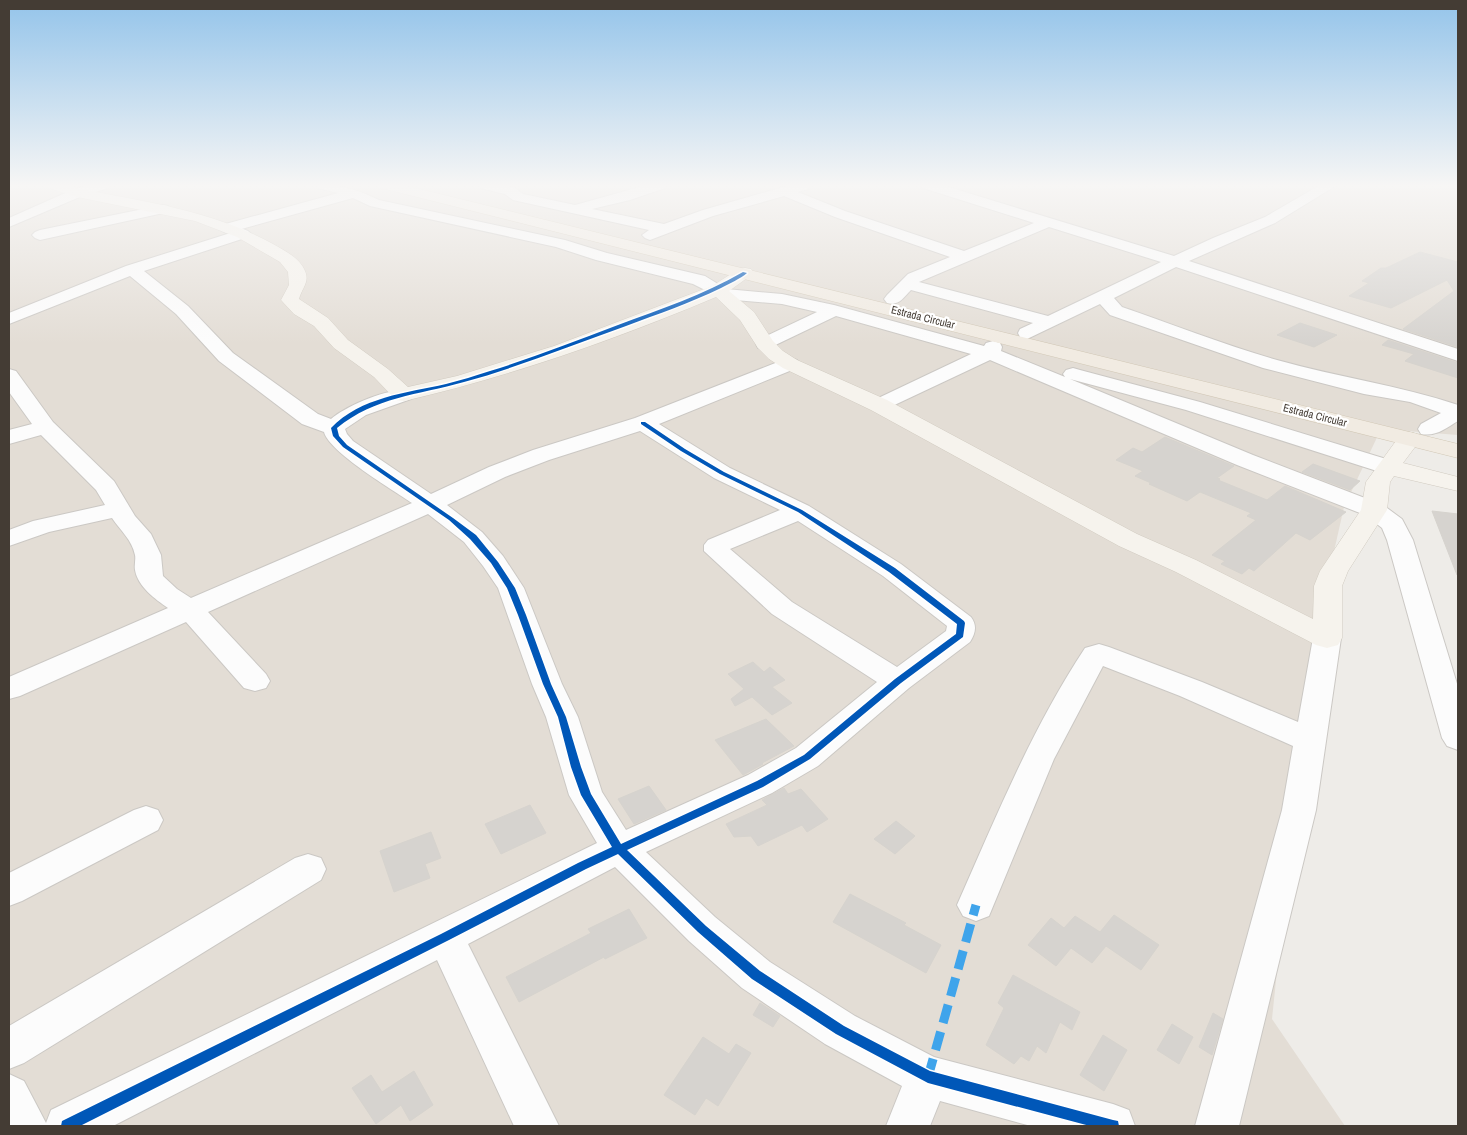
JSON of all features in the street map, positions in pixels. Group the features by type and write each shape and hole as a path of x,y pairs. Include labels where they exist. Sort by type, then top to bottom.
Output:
{"main road":[{"name":"Estrada Circular","path":"602,238 745,273 994,345 1419,434 1458,436"},
{"name":"Estrada Circular","path":"636,238 893,299 1419,434 1458,451"}],"street":[{"path":"9,319 132,269 216,238"},
{"path":"248,238 286,258 297,271 298,285 292,293 290,300 301,310 321,322 341,344 381,373 404,395"},
{"path":"532,238 560,243 602,257 699,280 720,292 747,316 765,344 776,355 790,364 879,405 1128,540 1186,566 1327,638"},
{"path":"910,238 965,257"},
{"path":"893,299 914,278 1010,238"},
{"path":"1096,238 1176,262 1458,355"},
{"path":"1027,333 1079,309 1110,304 1176,262 1226,238"},
{"path":"132,269 182,310 226,357 310,419 334,428"},
{"path":"334,428 346,416 368,406 462,381 560,350 720,292 745,273"},
{"path":"907,284 1050,322"},
{"path":"720,292 782,299 994,345 1010,361 1236,456 1374,510 1393,524 1400,540 1458,738"},
{"path":"1110,304 1270,364 1364,388 1414,397 1458,411"},
{"path":"765,344 834,310"},
{"path":"879,405 956,367 994,345"},
{"path":"1010,361 1105,381 1388,467 1458,484"},
{"path":"9,689 429,504 506,468 643,423 790,364"},
{"path":"9,375 12,382 45,427 106,486 124,518 138,534 145,548 148,555 148,569 151,579 167,595 190,610 255,681"},
{"path":"1217,1126 1299,810 1327,638 1328,586 1334,572 1374,510 1378,482 1388,467 1419,434 1458,411"},
{"path":"67,1126 445,937 618,848 760,784 807,757 898,681 960,635 961,623 892,570 800,511 722,473 643,423"},
{"path":"9,437 45,427"},
{"path":"334,428 336,436 345,446 473,537 511,588 544,677 562,716 586,795 618,848 702,930 756,975 840,1030 928,1077 1113,1126"},
{"path":"9,538 42,526 90,502 106,486"},
{"path":"42,526 120,509"},
{"path":"800,511 717,545 716,551 782,608 852,654 898,681"},
{"path":"976,905 1038,759 1079,680 1095,655 1099,654 1191,689 1311,741"},
{"path":"9,890 146,820"},
{"path":"9,1049 308,869"},
{"path":"445,937 536,1126"},
{"path":"908,1126 928,1077"},
{"path":"9,1096 25,1126"}],"shaded area":[{"path":"9,238 1458,238 1458,435 1381,429 1344,507 1309,662 1272,1019 1345,1126 9,1126"}],"building":[{"path":"1420,252 1458,262 1458,347 1403,329 1454,291 1447,280 1391,308 1349,296 1369,283 1362,281 1381,268 1386,268"},
{"path":"1300,323 1337,335 1314,347 1277,335"},
{"path":"1388,340 1458,363 1458,378 1405,361 1414,354 1382,345"},
{"path":"1165,437 1234,466 1217,478 1220,479 1218,480 1267,500 1285,486 1346,512 1310,540 1296,533 1254,571 1249,568 1242,574 1221,564 1225,561 1212,555 1256,520 1247,516 1251,513 1200,492 1187,501 1135,476 1143,471 1116,460 1133,448 1142,452"},
{"path":"1313,464 1360,481 1350,490 1302,472"},
{"path":"1432,511 1458,514 1457,575"},
{"path":"753,662 764,672 770,667 785,680 772,687 792,703 772,715 752,697 735,706 731,699 744,689 728,674"},
{"path":"766,719 794,746 743,775 715,740"},
{"path":"649,786 666,810 634,824 618,799"},
{"path":"784,788 788,794 801,789 828,819 807,832 802,825 758,846 751,836 734,837 726,824 767,805 762,800"},
{"path":"530,805 546,833 501,854 485,824"},
{"path":"896,821 915,836 895,854 874,839"},
{"path":"431,832 441,858 425,864 430,878 394,892 380,851"},
{"path":"850,894 906,923 904,925 941,945 926,973 833,922"},
{"path":"629,909 647,938 605,959 604,957 519,1002 506,977 591,933 588,929"},
{"path":"1114,915 1159,945 1141,970 1106,946 1092,963 1071,948 1056,966 1028,945 1051,918 1064,928 1075,916 1100,932"},
{"path":"1013,975 1080,1012 1072,1030 1060,1022 1046,1053 1037,1046 1029,1061 1021,1056 1014,1064 986,1045 1004,1008 998,1003"},
{"path":"760,1003 780,1016 773,1027 753,1015"},
{"path":"1213,1013 1223,1019 1212,1055 1199,1047"},
{"path":"1172,1024 1193,1037 1179,1064 1157,1050"},
{"path":"1103,1035 1127,1050 1104,1091 1080,1075"},
{"path":"703,1037 729,1054 736,1044 751,1053 718,1106 706,1098 695,1115 664,1095"},
{"path":"414,1071 433,1105 410,1121 401,1105 376,1124 352,1088 371,1075 382,1092"}],"marked path":[{"path":"928,1077 976,905"}],"cycle path":[{"path":"745,273 684,302 523,362 463,381 378,402 347,417 334,428 336,436 345,446 451,519 473,537 494,562 511,588 522,615 547,684 562,717 586,795 618,848 702,929 756,975 840,1030 928,1077 1113,1126"},
{"path":"67,1126 445,937 582,866 760,784 807,757 898,681 960,635 961,623 892,570 800,511 722,473 643,423"}]}
